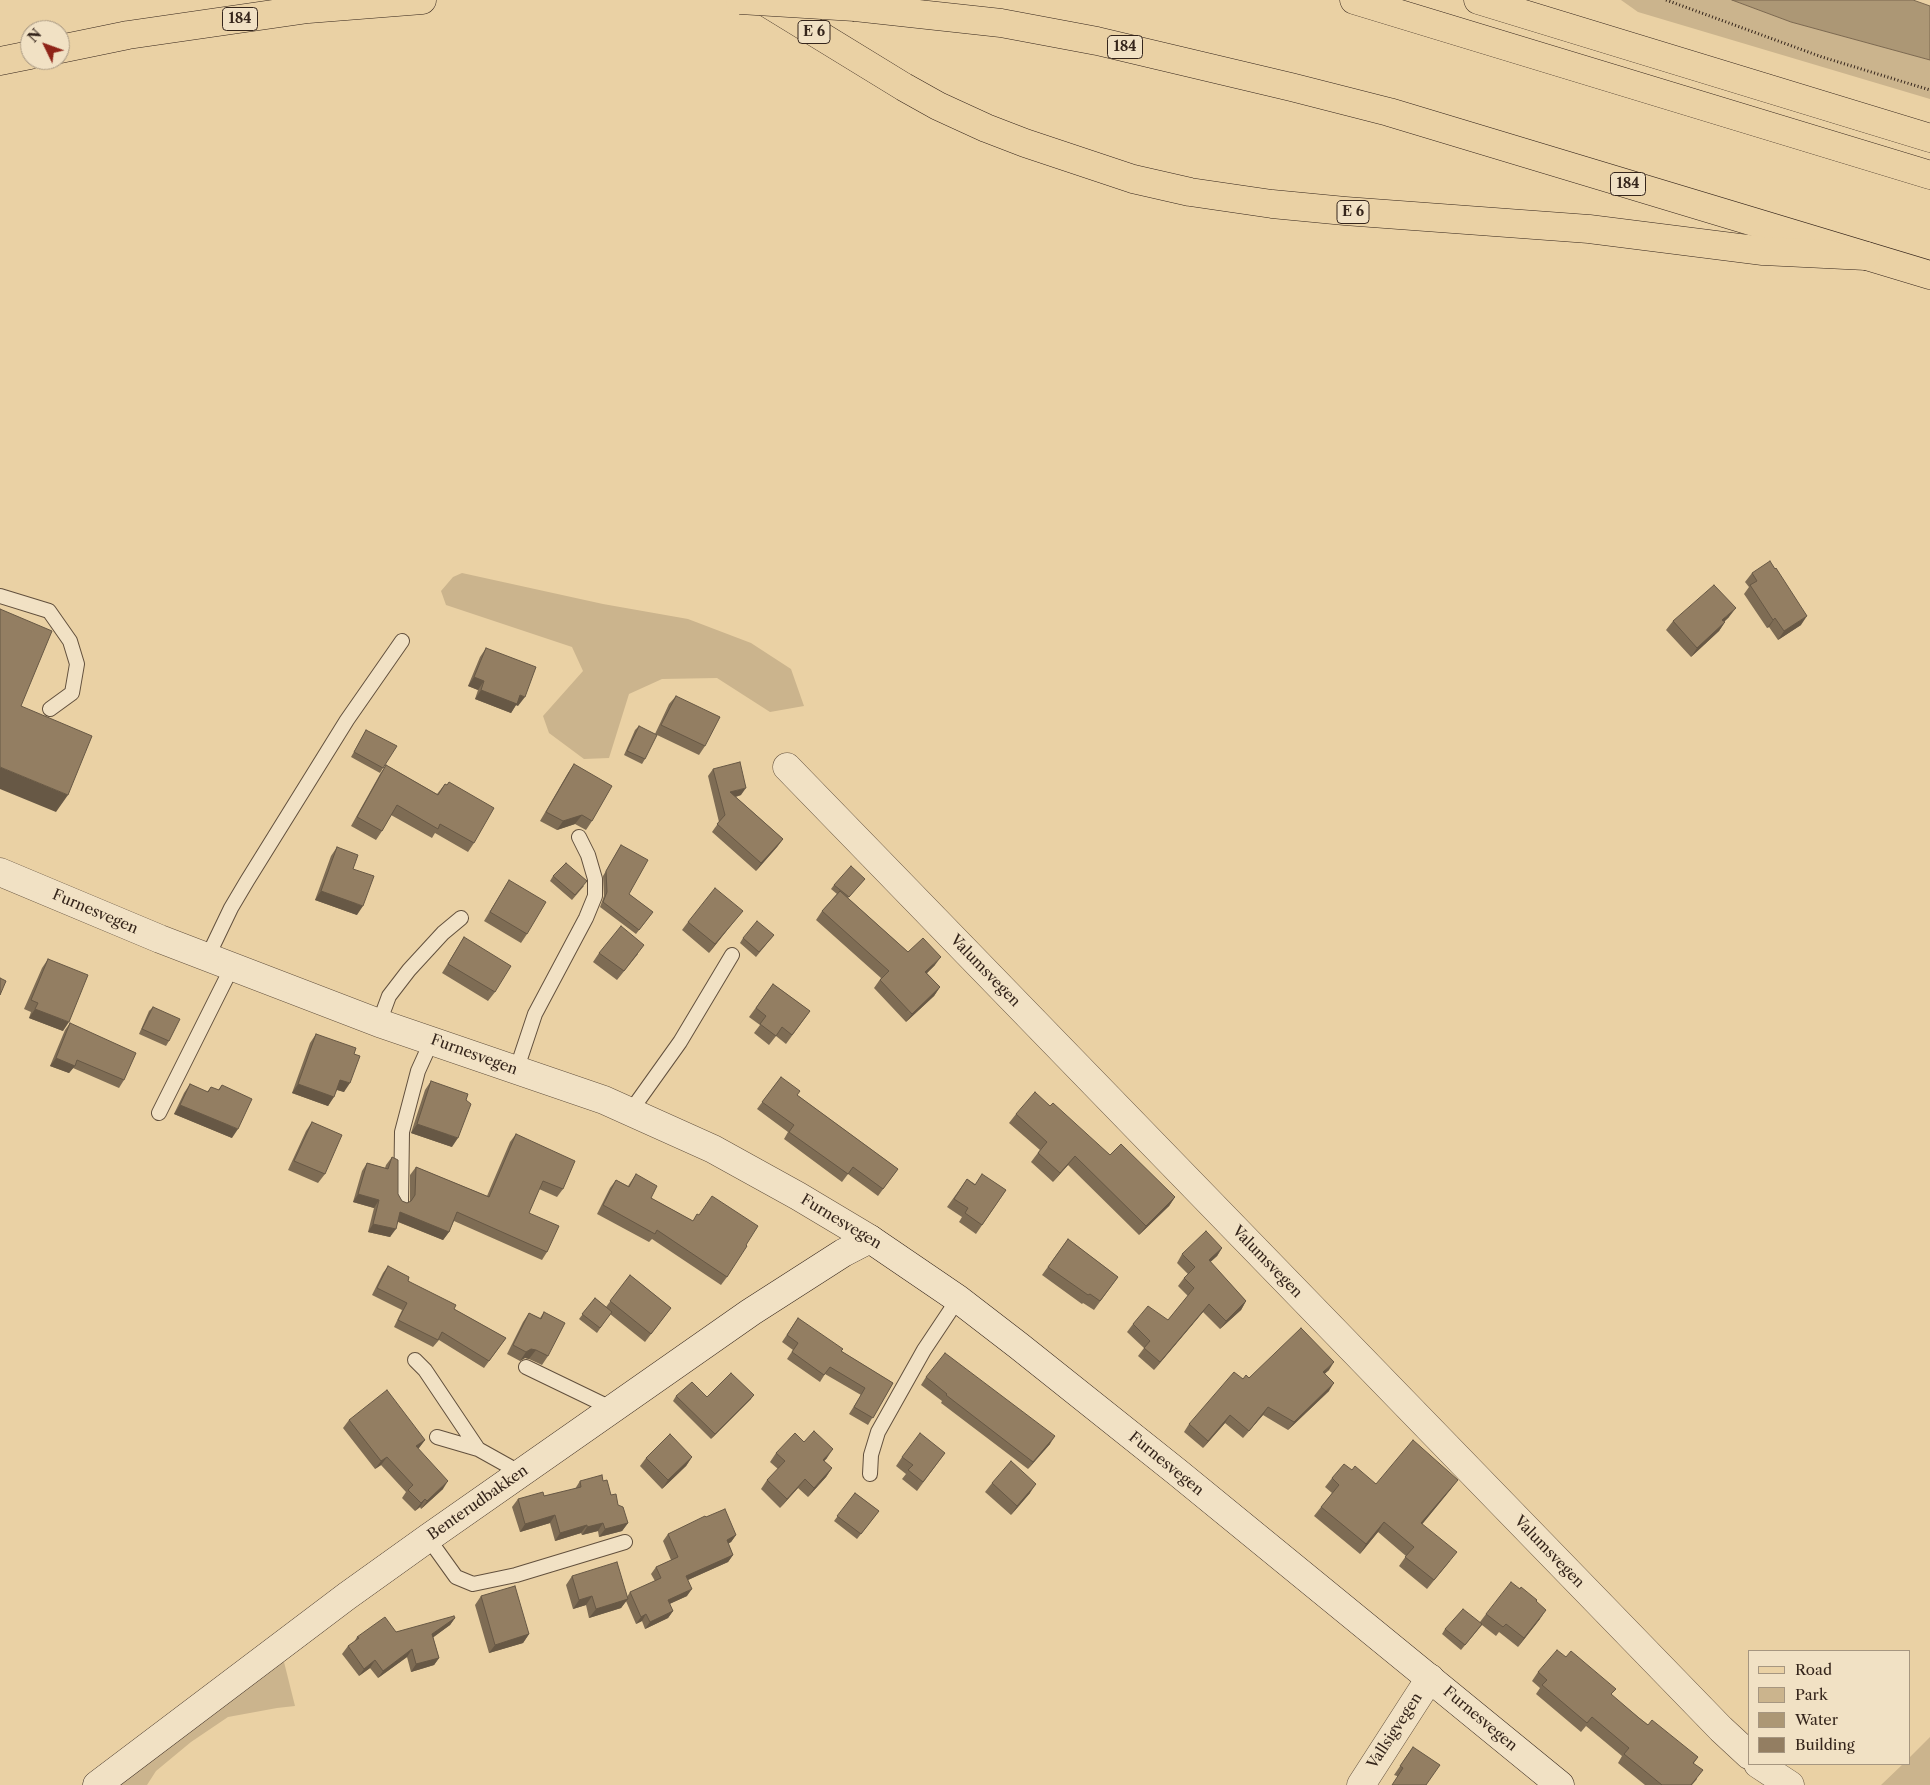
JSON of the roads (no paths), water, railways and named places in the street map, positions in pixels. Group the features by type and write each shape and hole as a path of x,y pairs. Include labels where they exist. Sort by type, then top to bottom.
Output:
{"main road":[{"name":"184","path":"70,47 128,35 308,10 422,0"},
{"name":"184","path":"740,0 855,7 1001,23 1097,41 1264,80 1389,112 1930,275"},
{"name":"E 6","path":"762,0 888,78 938,106 1025,143 1133,179 1190,192 1272,204 1589,229 1754,250 1866,256"},
{"path":"1354,0 1930,175"},
{"path":"1478,0 1930,138"},
{"path":"0,61 20,57"}],"street":[{"name":"Valumsvegen","path":"787,767 1708,1716 1748,1754"},
{"name":"Furnesvegen","path":"0,872 220,962 379,1023 604,1100 712,1149 798,1196 870,1239 958,1299 1177,1472 1560,1785"},
{"name":"Benterudbakken","path":"98,1785 347,1596 428,1538 751,1312 843,1253 870,1239"},
{"name":"Vallsigvegen","path":"1361,1785 1430,1678"},
{"path":"1760,1765 1790,1785"}],"lane":[{"path":"0,596 49,612 70,641 77,664 72,693 50,709"},
{"path":"159,1113 220,962 232,908 347,720 402,641"},
{"path":"516,1071 535,1014 586,918 595,896 595,879 588,855 579,838"},
{"path":"379,1023 390,996 409,970 443,933 461,918"},
{"path":"630,1112 680,1042 732,955"},
{"path":"401,1202 402,1132 418,1071 432,1040"},
{"path":"870,1474 871,1455 878,1432 924,1350 958,1299"},
{"path":"415,1360 425,1370 478,1449"},
{"path":"526,1367 612,1409"},
{"path":"437,1436 478,1449 521,1473"},
{"path":"428,1538 456,1577 473,1584 516,1575 625,1542"}],"water":[{"path":"1732,0 1913,0 1930,6 1930,60 1791,22"}]}
